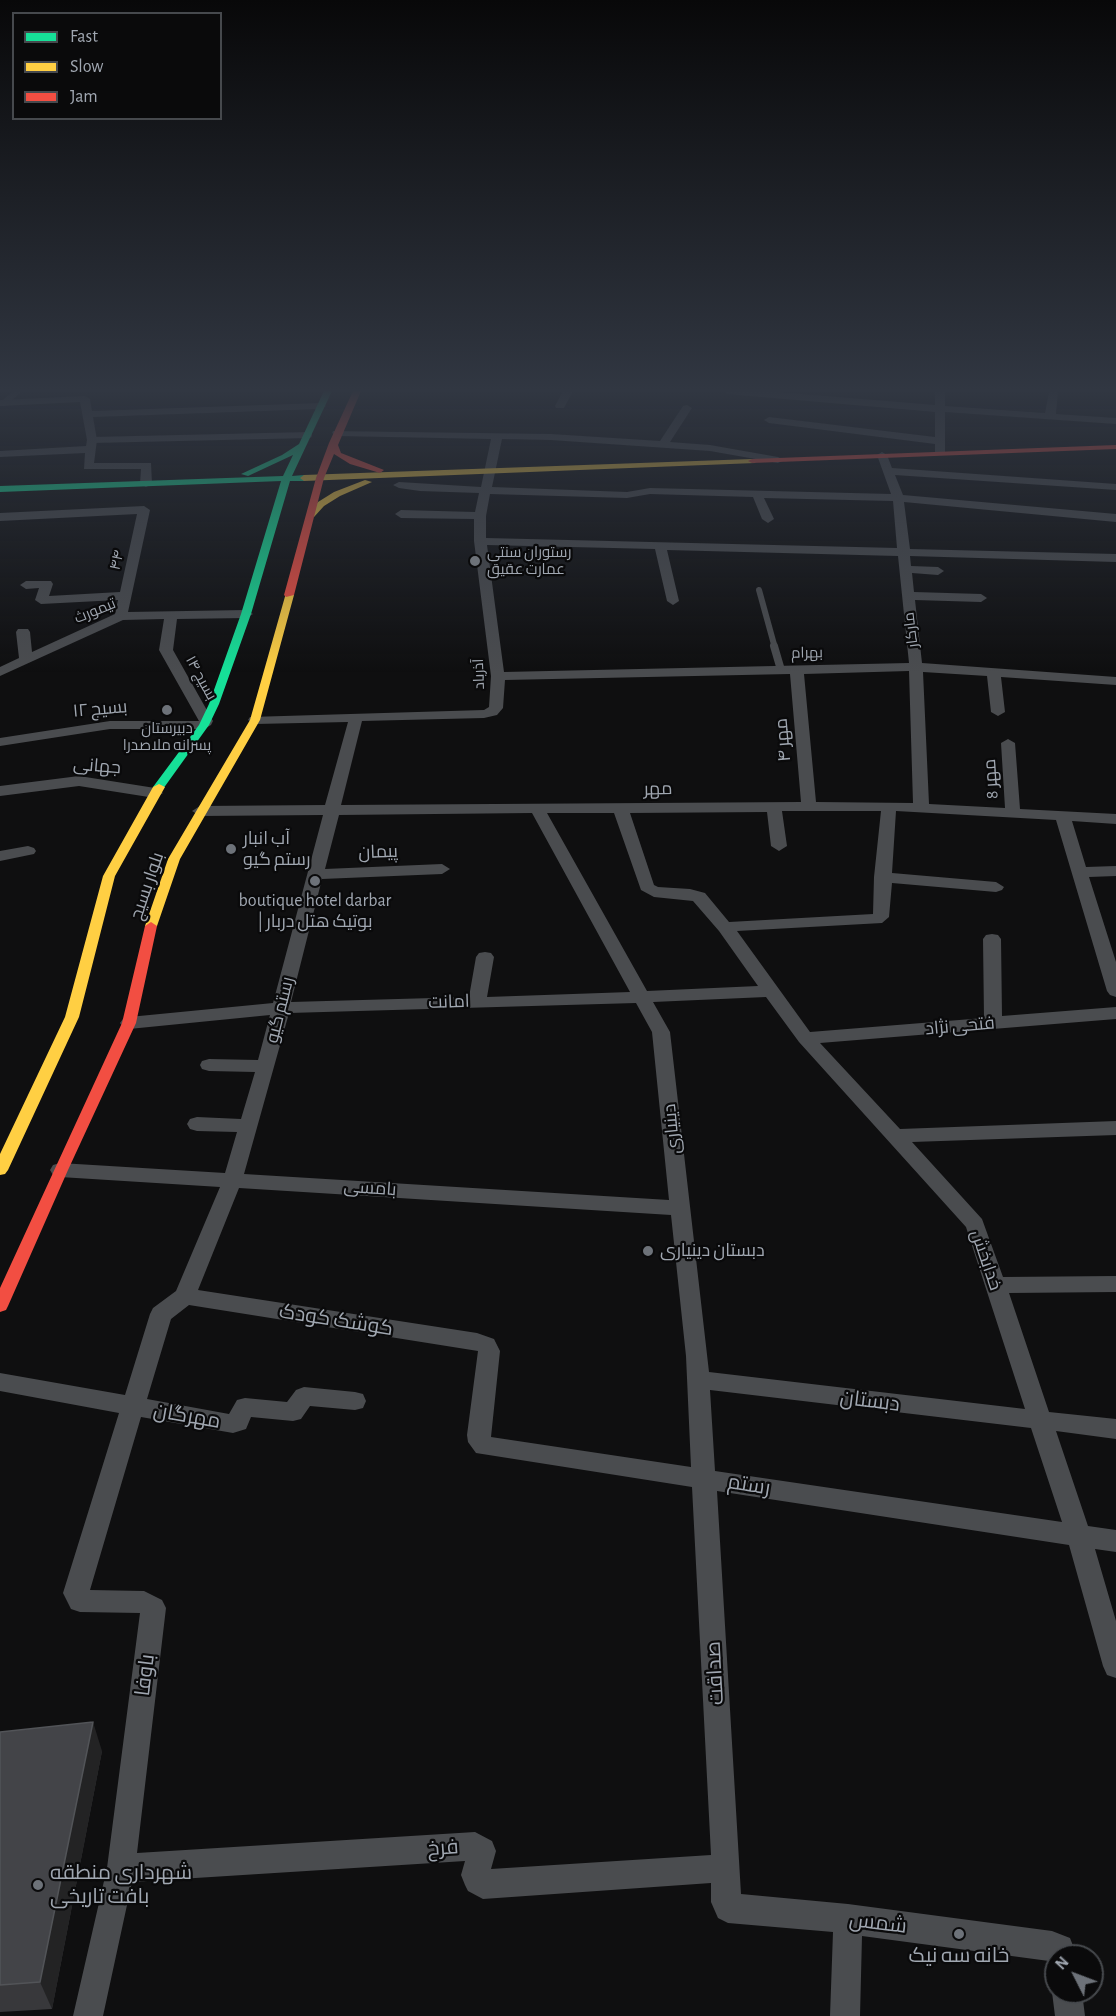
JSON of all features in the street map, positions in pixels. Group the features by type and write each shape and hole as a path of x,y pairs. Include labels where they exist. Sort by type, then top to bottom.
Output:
{"main road":[{"path":"0,489 114,485"},
{"path":"247,485 266,494 277,513"},
{"name":"بلوار بسیج","path":"0,1170 72,1017 110,876 155,793 205,723 245,617 284,485"},
{"name":"بلوار بسیج","path":"0,1306 60,1170 129,1023 154,912 174,859 255,720 264,646 282,623 318,485"},
{"path":"311,514 321,504 350,488 366,485"},
{"path":"245,617 249,628 263,629 282,623"},
{"path":"232,651 246,645 264,646"}],"street":[{"path":"413,485 420,488 627,495 650,491 898,498 1116,518"},
{"name":"آذرباد","path":"255,720 492,712 496,708 498,676 480,541 480,516 487,485"},
{"name":"مارکار","path":"893,485 898,498 916,667 921,808"},
{"path":"1089,485 1116,487"},
{"path":"757,494 768,519"},
{"name":"۴۴","path":"0,517 144,510 121,616"},
{"path":"401,514 480,516"},
{"path":"480,541 1116,558"},
{"path":"660,545 673,601"},
{"path":"904,569 938,571"},
{"path":"26,585 47,584 41,600 126,596"},
{"path":"907,596 981,598"},
{"name":"بسیج ۱۴","path":"171,615 166,650 205,723"},
{"name":"تیمورث","path":"0,672 121,616 245,617"},
{"path":"23,632 26,660"},
{"name":"بهرام","path":"498,676 916,667 1116,681"},
{"name":"مهر ۴","path":"797,670 809,807"},
{"path":"994,673 998,712"},
{"name":"رستم گیو","path":"185,1296 233,1179 266,1066 279,1008 317,874 356,717"},
{"name":"بسیج ۱۲","path":"0,742 110,726 205,723"},
{"name":"مهر 8","path":"1008,742 1012,814"},
{"name":"جهانی","path":"0,792 79,781 155,793"},
{"path":"725,927 881,917 882,877 889,806"},
{"name":"مهر","path":"200,811 889,806 1116,819"},
{"path":"774,807 779,846"},
{"name":"خدابخش","path":"621,809 647,887 654,892 696,895 725,927 805,1038 975,1224 1079,1536 1116,1666"},
{"name":"دینیاری","path":"538,810 661,1032 699,1380 704,1478"},
{"path":"1063,817 1116,990"},
{"path":"0,856 28,851"},
{"name":"پیمان","path":"317,874 442,869"},
{"path":"1080,872 1116,871"},
{"path":"882,877 996,887"},
{"path":"992,939 993,1023"},
{"path":"477,1001 485,957"},
{"name":"امانت","path":"129,1023 279,1008 770,991"},
{"name":"فتحی نژاد","path":"805,1038 1116,1013"},
{"path":"209,1065 266,1066"},
{"path":"197,1124 248,1126"},
{"path":"894,1136 1116,1128"},
{"name":"بامسی","path":"60,1170 680,1208"},
{"path":"995,1285 1116,1284"},
{"path":"132,1406 161,1314 185,1296"},
{"name":"کوشک کودک","path":"185,1296 486,1345"},
{"name":"رستم","path":"486,1345 489,1351 479,1435 480,1442 484,1446 1116,1540"},
{"name":"دبستان","path":"699,1380 1041,1422 1116,1429"},
{"name":"مهرگان","path":"0,1382 232,1424 238,1422 242,1409 246,1407 293,1412 304,1396 355,1401"},
{"name":"باوفا","path":"88,2016 121,1868 153,1608 144,1602 80,1601 76,1593 132,1406"},
{"name":"صداقت","path":"704,1478 726,1868"},
{"name":"فرخ","path":"121,1868 475,1846 482,1851 475,1875 483,1884 726,1868"},
{"name":"شمس","path":"726,1868 726,1902 732,1910 848,1919 1044,1945"},
{"path":"845,2016 848,1919"}],"lane":[{"path":"759,590 781,670"}],"building":[{"name":"شهرداری منطقه بافت تاریخی","path":"93,1722 40,1982 0,1985 0,1732"}],"traffic: fast":[{"path":"0,489 108,485"},
{"path":"159,787 204,725 214,704 246,614 284,485"}],"traffic: slow":[{"path":"311,515 321,504 337,494 360,485"},
{"path":"151,926 174,859 255,720 289,595"},
{"path":"0,1170 72,1017 109,876 159,787"}],"traffic: jam":[{"path":"289,595 318,485"},
{"path":"0,1306 60,1170 129,1023 151,926"}],"place":[{"name":"رستوران سنتی عمارت عقیق","path":"475,561"},
{"name":"دبیرستان پسرانه ملاصدرا","path":"167,710"},
{"name":"آب انبار رستم گیو","path":"231,849"},
{"name":"boutique hotel darbar | بوتیک هتل دربار","path":"315,881"},
{"name":"دبستان دینیاری","path":"648,1251"},
{"name":"شهرداری منطقه بافت تاریخی","path":"38,1885"},
{"name":"خانه سه نیک","path":"959,1934"}]}
